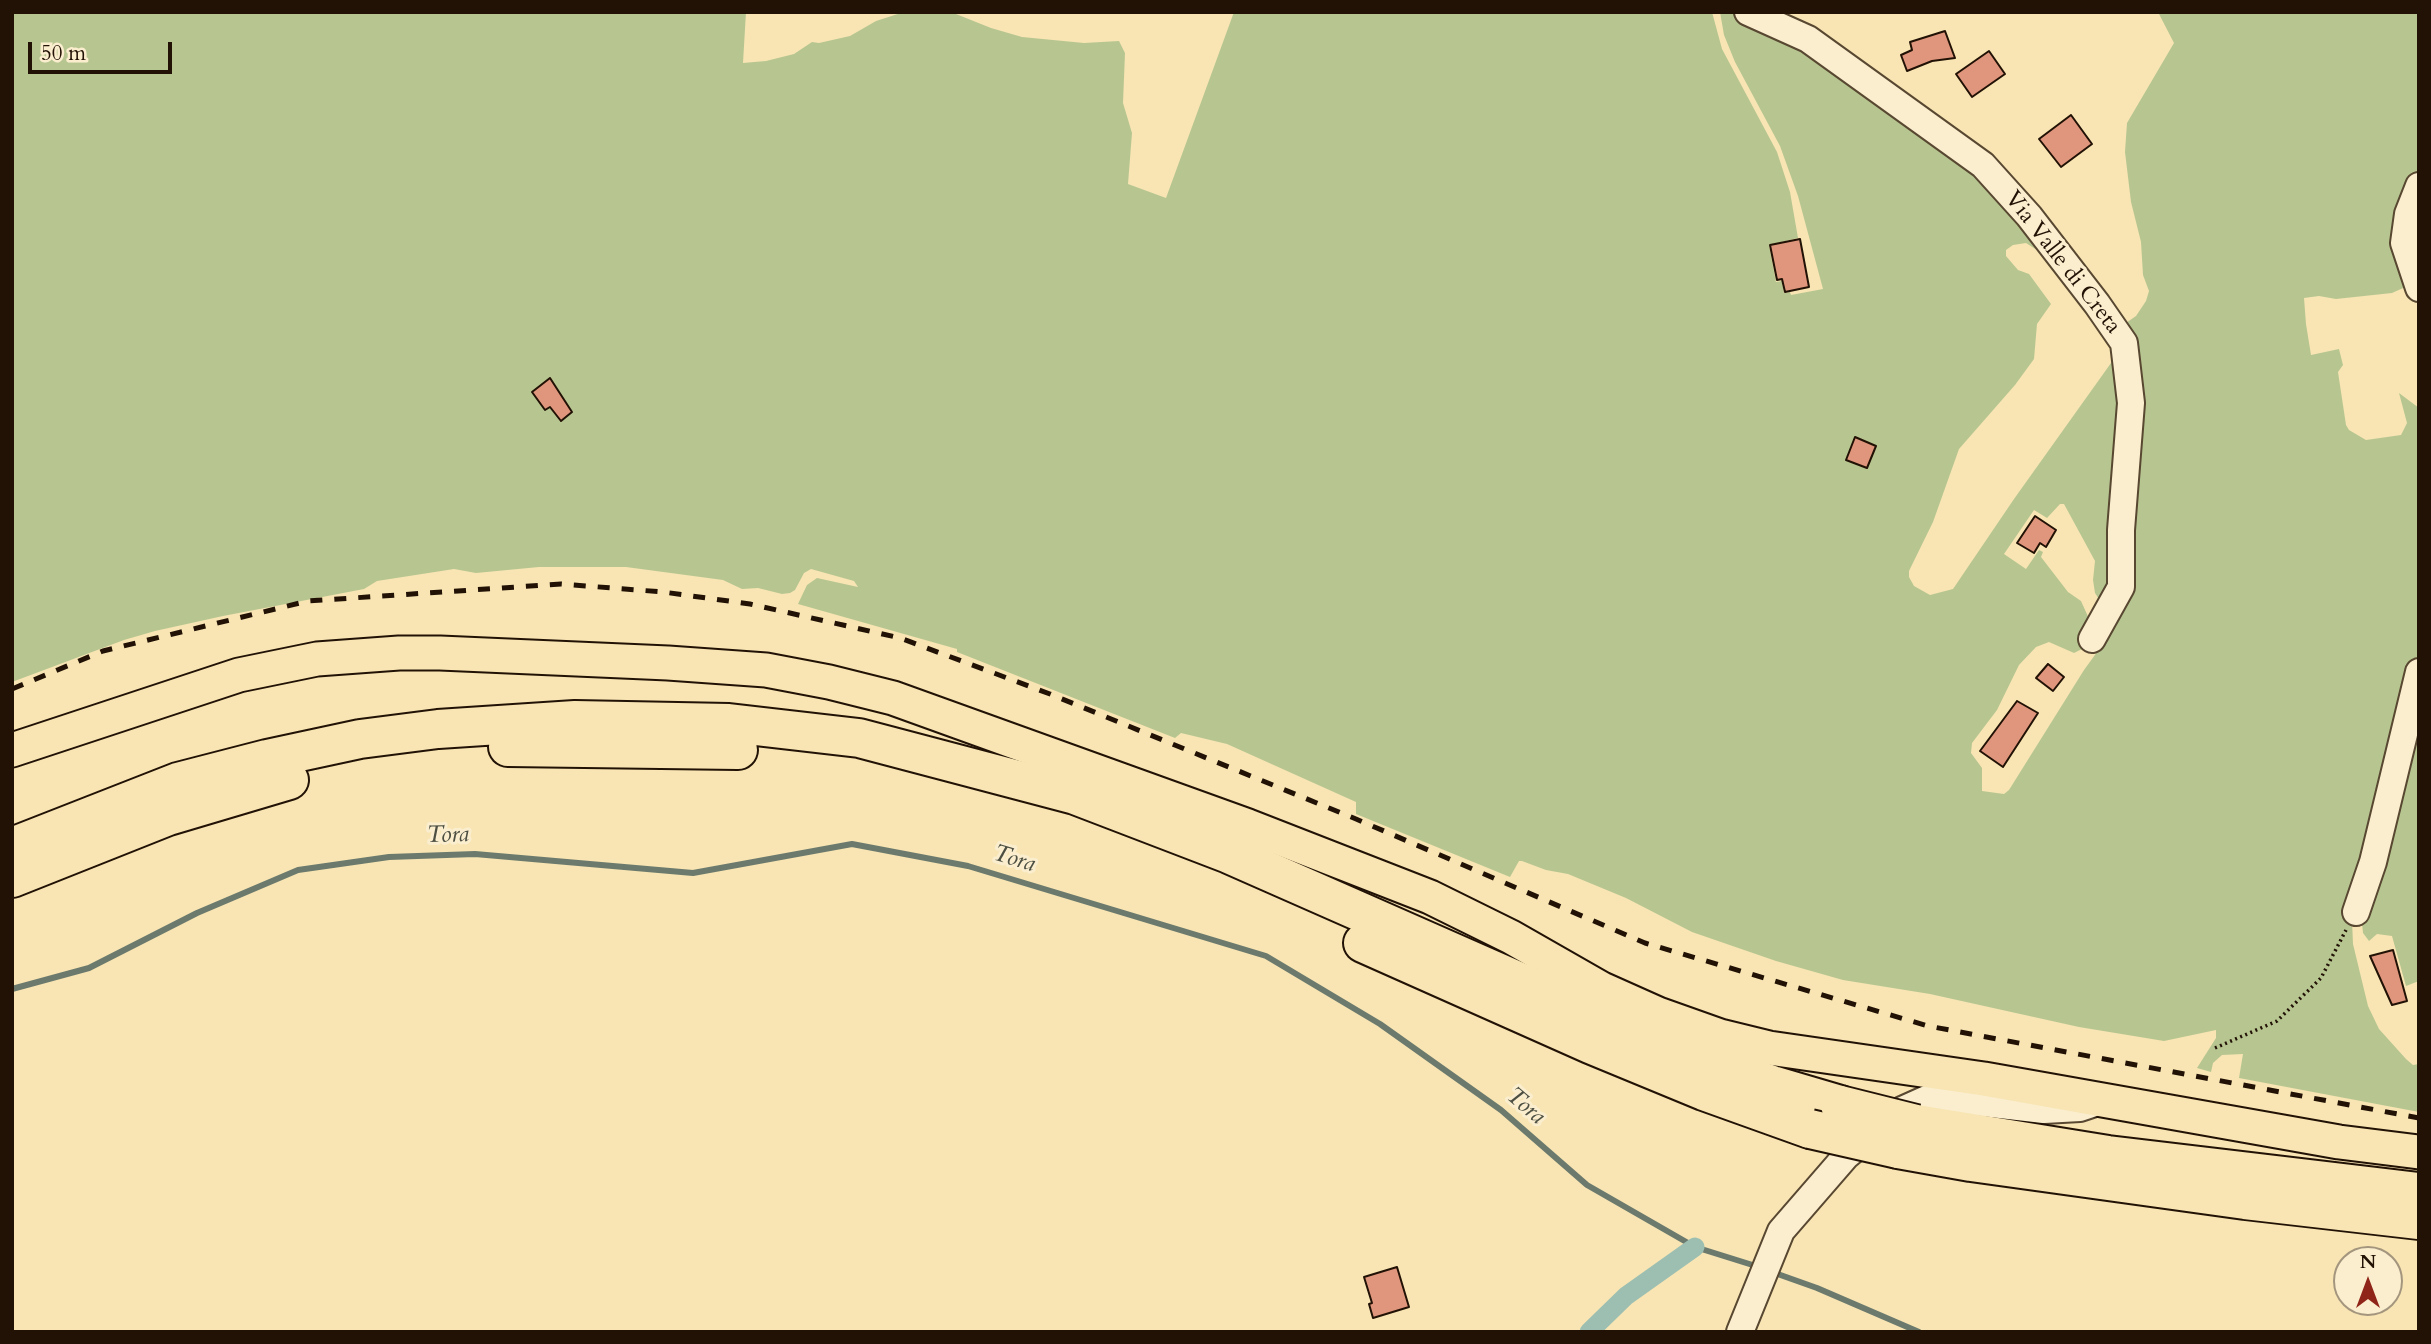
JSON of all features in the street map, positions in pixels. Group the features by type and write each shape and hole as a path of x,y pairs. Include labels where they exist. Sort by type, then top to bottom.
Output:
{"highway":[{"path":"12,847 178,782 359,739 438,729 575,720 729,723 859,738 1075,795 1229,855 1683,1054 1840,1105 1907,1137 1971,1162 2419,1220"},
{"path":"12,878 168,816 266,785 349,765 509,747 748,750 873,765 1086,825 1226,879 1590,1044 1704,1091 1810,1129 2108,1155 2419,1192"}],"main road":[{"path":"12,750 239,674 317,659 389,653 440,653 766,670 893,698 1248,826 1442,902 1511,937 1602,989 1658,1014 1720,1036 1769,1048 1984,1079 2339,1142 2419,1152"}],"street":[{"name":"Via Valle di Creta","path":"1748,12 1808,39 1983,165 2029,216 2124,343 2131,403 2121,530 2121,587 2092,639"},
{"path":"2419,186 2408,214 2404,243 2419,288"},
{"path":"2356,912 2373,862 2419,672"},
{"path":"1741,1328 1781,1231 1846,1156 1902,1110 1931,1097 2044,1110 2080,1108 2106,1099"}],"path":[{"path":"2215,1048 2277,1021 2321,978 2356,912"}],"green space":[{"path":"12,12 746,12 743,63 794,54 812,42 850,36 876,21 904,12 951,12 1022,37 1084,43 1119,41 1125,53 1123,103 1132,133 1128,184 1166,198 1234,12 1712,12 1722,49 1777,152 1790,192 1798,238 1769,245 1776,282 1782,281 1784,293 1790,292 1791,295 1823,289 1798,196 1780,146 1735,62 1724,35 1720,12 1754,12 1925,130 2026,221 2025,234 2037,250 2026,243 2013,245 2006,250 2006,256 2018,270 2029,274 2051,304 2037,324 2034,359 1959,449 1933,522 1909,571 1914,586 1930,595 1953,589 2116,356 2127,355 2110,616 2095,593 2095,561 2064,504 2060,504 2047,518 2034,510 2004,554 2026,569 2039,550 2043,552 2041,557 2068,592 2081,601 2095,632 2082,649 2074,653 2049,642 2036,647 2019,665 1997,710 1972,743 1971,753 1982,768 1982,791 2004,794 2084,670 2116,626 2125,604 2133,550 2140,440 2123,325 2136,316 2149,291 2143,275 2141,242 2131,202 2125,152 2127,123 2174,43 2158,12 2419,12 2419,174 2412,284 2392,293 2336,299 2319,296 2304,298 2311,355 2339,349 2343,365 2338,372 2349,430 2366,440 2401,435 2407,423 2399,393 2419,408 2419,651 2352,920 2353,944 2368,1006 2379,1029 2406,1059 2413,1065 2419,1064 2419,1112 2239,1078 2243,1054 2222,1055 2213,1063 2211,1072 2197,1068 2216,1038 2216,1030 2164,1041 2079,1027 1930,994 1843,980 1776,961 1692,932 1626,898 1568,874 1519,861 1510,877 1356,814 1356,802 1227,744 1181,733 1175,738 957,652 957,649 798,604 807,585 817,578 858,587 854,581 811,569 804,573 795,590 782,594 758,588 742,589 723,580 626,567 539,567 476,573 454,569 377,581 364,589 155,631 12,682"},
{"path":"2419,702 2419,981 2406,986 2392,936 2377,934 2369,941 2363,933 2362,923"}],"building":[{"path":"1945,31 1955,58 1932,61 1907,71 1901,55 1912,50 1910,42"},
{"path":"1989,51 2005,74 1972,97 1956,74"},
{"path":"2071,115 2092,144 2061,167 2039,139"},
{"path":"1800,239 1809,287 1785,292 1782,279 1777,280 1770,245"},
{"path":"550,378 572,412 561,421 550,407 545,410 532,392"},
{"path":"1855,437 1876,446 1867,468 1846,460"},
{"path":"2035,516 2056,530 2046,547 2040,543 2034,553 2017,543"},
{"path":"2048,664 2064,677 2053,691 2036,678"},
{"path":"2017,701 2038,713 2003,767 1980,751"},
{"path":"2393,950 2407,1001 2392,1005 2370,956"},
{"path":"1397,1267 1409,1307 1373,1318 1369,1304 1372,1303 1364,1277"}],"waterway":[{"name":"Tora","path":"12,989 89,968 197,913 298,870 389,857 475,854 693,873 852,844 968,866 1266,956 1380,1024 1501,1110 1587,1185 1695,1247 1759,1267"},
{"path":"1589,1332 1626,1296 1695,1247"},
{"name":"Tora","path":"1772,1272 1817,1288 1919,1332"}],"railway":[{"path":"12,689 103,651 308,601 561,584 663,592 750,604 900,638 1050,694 1356,819 1645,943 1928,1026 2419,1118"}]}
